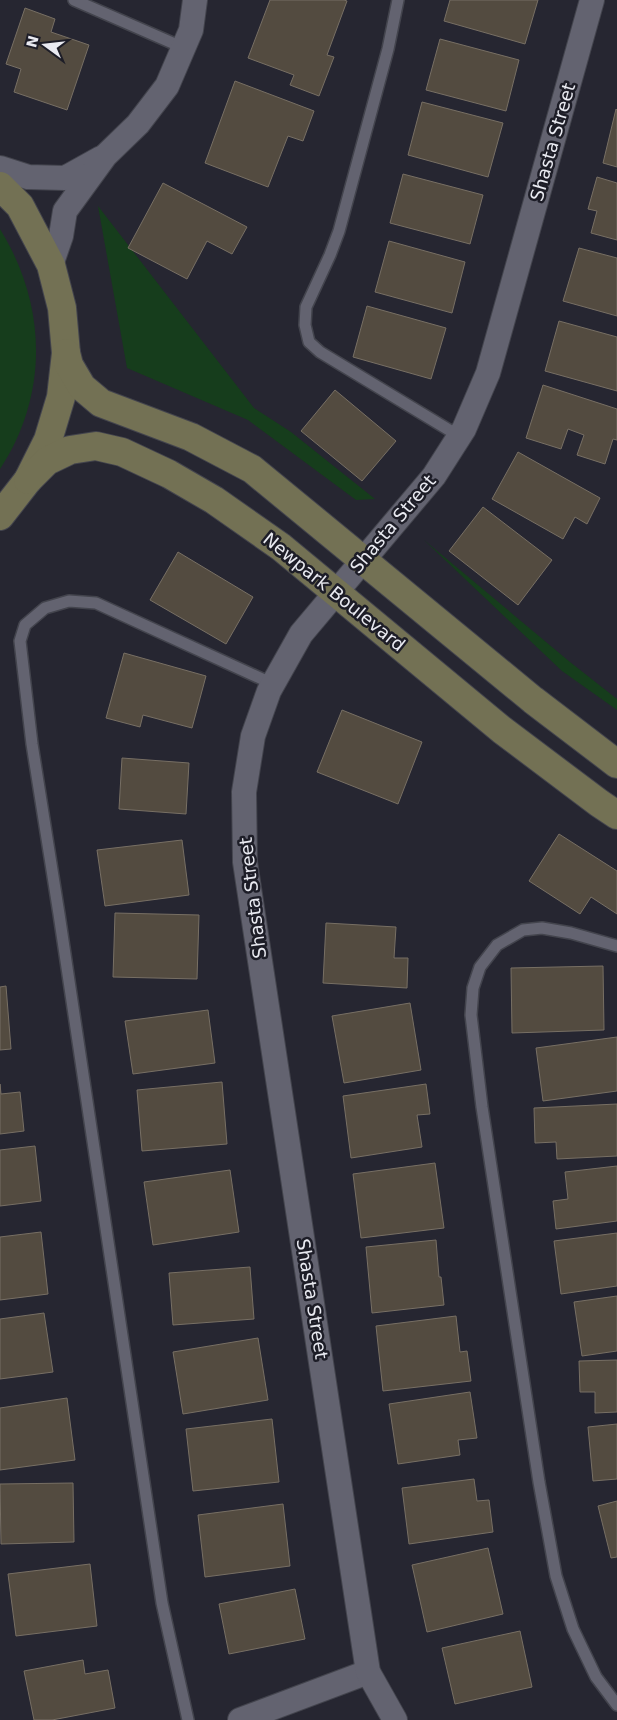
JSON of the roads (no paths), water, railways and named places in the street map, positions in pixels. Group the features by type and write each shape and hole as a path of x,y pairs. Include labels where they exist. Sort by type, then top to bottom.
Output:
{"street":[{"path":"51,265 61,236 65,211 105,156 138,124 167,86 191,30 195,0"},
{"name":"Shasta Street","path":"394,1720 368,1672 245,862 244,792 253,736 269,691 302,634 434,476 459,436 488,373 592,0"},
{"path":"0,168 28,177 65,178 105,156"},
{"path":"0,186 20,206 51,265 62,308 66,353 69,365 82,387 101,403 191,437 252,468 471,649 617,764"},
{"path":"0,516 28,480 48,440 61,397 66,353"},
{"name":"Newpark Boulevard","path":"28,480 47,461 70,450 96,446 122,452 169,474 214,500 281,547 510,736 617,815"},
{"path":"445,683 471,649"},
{"path":"240,1720 368,1672"}],"lane":[{"path":"74,0 184,48"},
{"path":"398,0 388,49 350,193 330,255 306,307 305,325 309,342 320,352 459,436"},
{"path":"188,1720 162,1603 32,744 20,641 26,625 45,608 69,601 96,603 273,684"},
{"path":"617,946 552,929 523,930 498,945 480,966 474,988 471,1016 482,1107 539,1482 556,1576 573,1629 596,1677 617,1705"}]}
